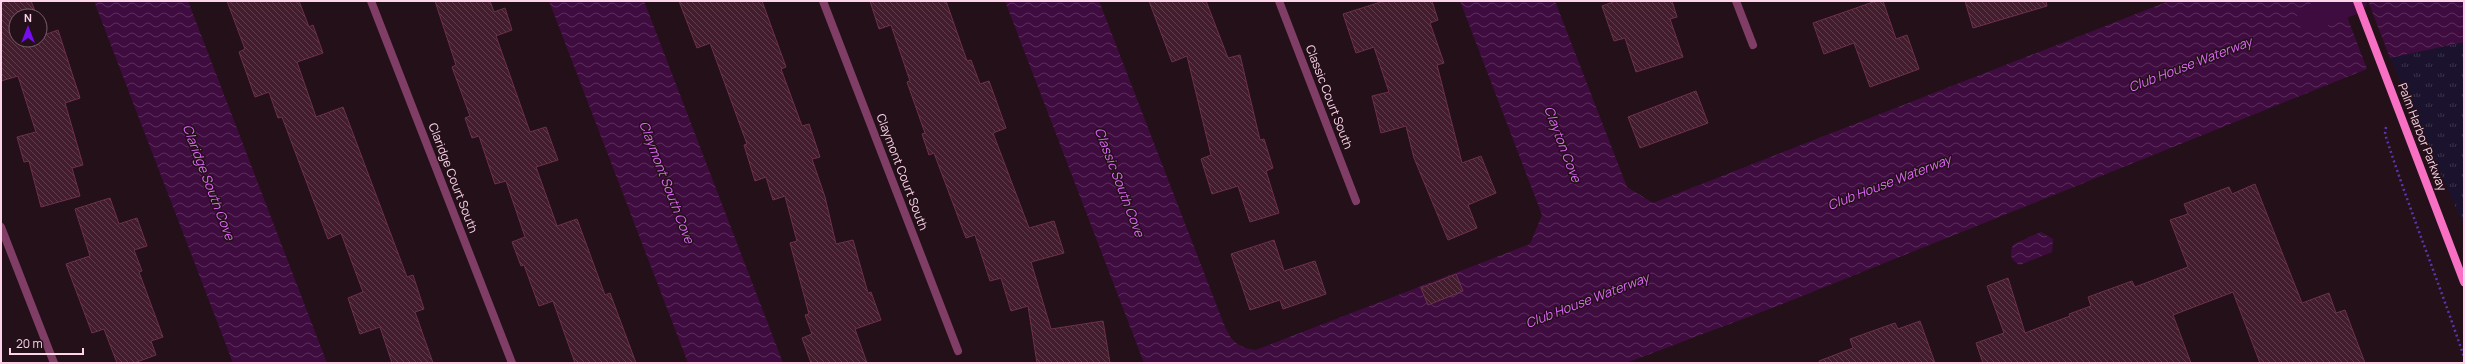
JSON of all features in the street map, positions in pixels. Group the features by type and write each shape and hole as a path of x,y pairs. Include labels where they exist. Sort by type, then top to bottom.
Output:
{"street":[{"name":"Claridge Court South","path":"371,1 512,363"},
{"name":"Claymont Court South","path":"823,1 958,351"},
{"name":"Classic Court South","path":"1279,1 1356,201"},
{"path":"1736,1 1753,45"},
{"name":"Palm Harbor Parkway","path":"2357,1 2464,282"},
{"path":"1,226 54,363"}],"path":[{"path":"2387,126 2385,134 2406,199 2418,225 2464,357"}],"green space":[{"path":"2464,42 2464,226 2390,58"}],"water":[{"name":"Claridge South Cove","path":"94,1 188,1 327,363 233,363"},
{"name":"Claymont South Cove","path":"549,1 644,1 783,363 688,363"},
{"path":"1005,1 1099,1 1225,327 1230,337 1241,346 1256,350 1530,244 1542,215 1460,1 1555,1 1627,187 1653,203 2169,1 2341,1 2367,69 1780,305 1626,363 1144,363"},
{"path":"2368,1 2464,1 2464,42 2390,58"},
{"path":"2041,232 2053,239 2052,252 2020,265 2014,261 2011,256 2011,251 2014,244"}],"building":[{"path":"1,1 31,1 34,8 8,8 8,48 48,48 48,34 58,30 80,98 65,103 83,165 72,168 80,196 41,207 29,161 24,162 17,137 36,132 18,76 1,81"},
{"path":"227,1 299,1 309,27 313,25 323,53 297,62 316,117 343,107 407,277 413,275 424,309 415,312 433,363 392,363 380,327 360,334 348,298 363,292 341,233 328,239 282,117 278,118 269,92 255,97 239,52 245,49"},
{"path":"435,1 490,1 494,12 505,8 512,30 496,36 530,132 546,127 558,160 536,167 557,226 577,219 605,295 610,293 636,363 575,363 553,301 539,306 524,265 521,266 512,242 525,237 506,181 495,184 479,136 472,138 465,118 470,116 452,67 456,65"},
{"path":"679,1 762,1 786,67 781,69 802,126 809,124 820,157 812,159 825,197 836,244 853,240 868,293 871,292 881,320 855,329 867,363 811,363 802,338 812,334 805,315 809,314 790,243 797,241 785,196 773,200 766,177 755,181 744,145 747,144 710,43 697,48"},
{"path":"870,1 946,1 967,61 971,60 980,84 989,81 1006,128 993,133 1029,228 1054,221 1064,253 1031,262 1051,329 1103,321 1110,363 1037,363 1028,306 1011,311 1001,278 990,281 975,235 966,238 934,153 929,155 922,134 925,133 907,82 910,81 891,25 879,29"},
{"path":"1149,1 1206,1 1228,58 1240,55 1260,140 1264,139 1273,168 1266,171 1279,213 1250,222 1238,186 1212,194 1201,159 1211,155 1187,56 1172,62"},
{"path":"1384,1 1432,1 1438,20 1430,23 1444,63 1437,65 1462,163 1481,156 1496,193 1468,205 1477,228 1448,240 1414,158 1406,126 1381,133 1372,96 1389,92 1374,47 1356,53 1343,14"},
{"path":"1616,1 1672,1 1677,17 1670,19 1683,57 1636,72 1625,38 1614,41 1602,6"},
{"path":"1876,1 1883,1 1896,39 1907,35 1919,69 1870,87 1854,43 1824,54 1813,23"},
{"path":"1965,1 2046,1 2047,6 1973,28"},
{"path":"1696,91 1708,123 1640,148 1628,117"},
{"path":"2255,184 2302,303 2329,293 2336,313 2345,310 2365,363 2260,363 2233,292 2173,315 2191,363 1983,363 1976,343 2004,333 1987,286 2008,278 2025,333 2070,316 2069,314 2091,306 2088,297 2132,281 2135,287 2188,267 2170,220 2188,214 2184,204 2229,187 2232,194"},
{"path":"110,198 119,224 137,218 147,246 134,250 142,271 139,272 163,337 151,341 156,355 134,363 117,363 104,329 92,333 66,264 90,256 75,209"},
{"path":"1274,240 1284,271 1315,261 1326,294 1283,309 1280,300 1250,310 1231,254"},
{"path":"1456,274 1463,291 1428,305 1421,288"},
{"path":"1920,321 1935,363 1820,363 1819,361 1853,348 1850,339 1895,323 1898,329"}],"waterway":[{"name":"Club House Waterway","path":"2310,18 2354,1"}],"water label":[{"name":"Clayton Cove","path":"1563,144"},
{"name":"Classic South Cove","path":"1120,182"}]}
